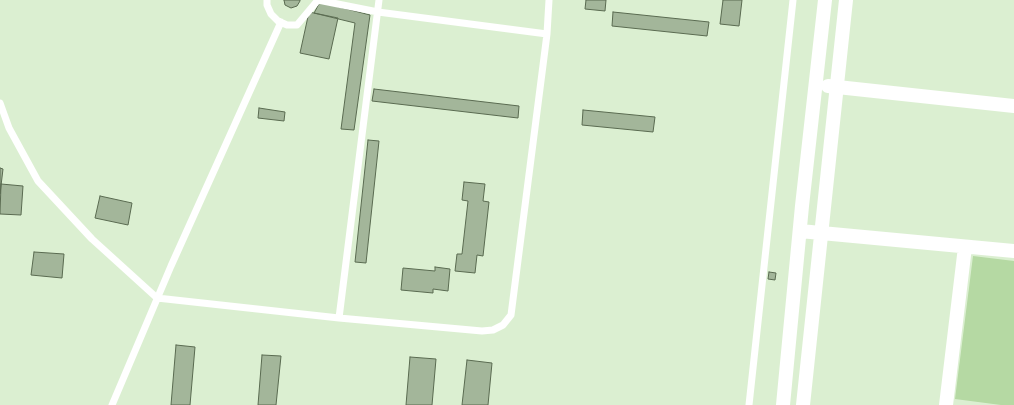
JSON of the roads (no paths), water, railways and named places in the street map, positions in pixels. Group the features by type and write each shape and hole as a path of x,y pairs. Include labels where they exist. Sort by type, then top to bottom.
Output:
{"street":[{"path":"783,405 825,0"},
{"path":"802,405 846,0"},
{"path":"816,84 1014,106"},
{"path":"800,231 1014,251"},
{"path":"946,405 966,247"}],"lane":[{"path":"267,0 267,5 271,14 287,25 297,25 318,0 378,12 547,34"},
{"path":"340,318 379,0"},
{"path":"0,103 9,128 38,181 92,239 157,298 340,318 482,331 493,330 503,325 511,315 547,34 549,0"},
{"path":"749,405 793,0"},
{"path":"112,405 157,298 281,22"}]}
